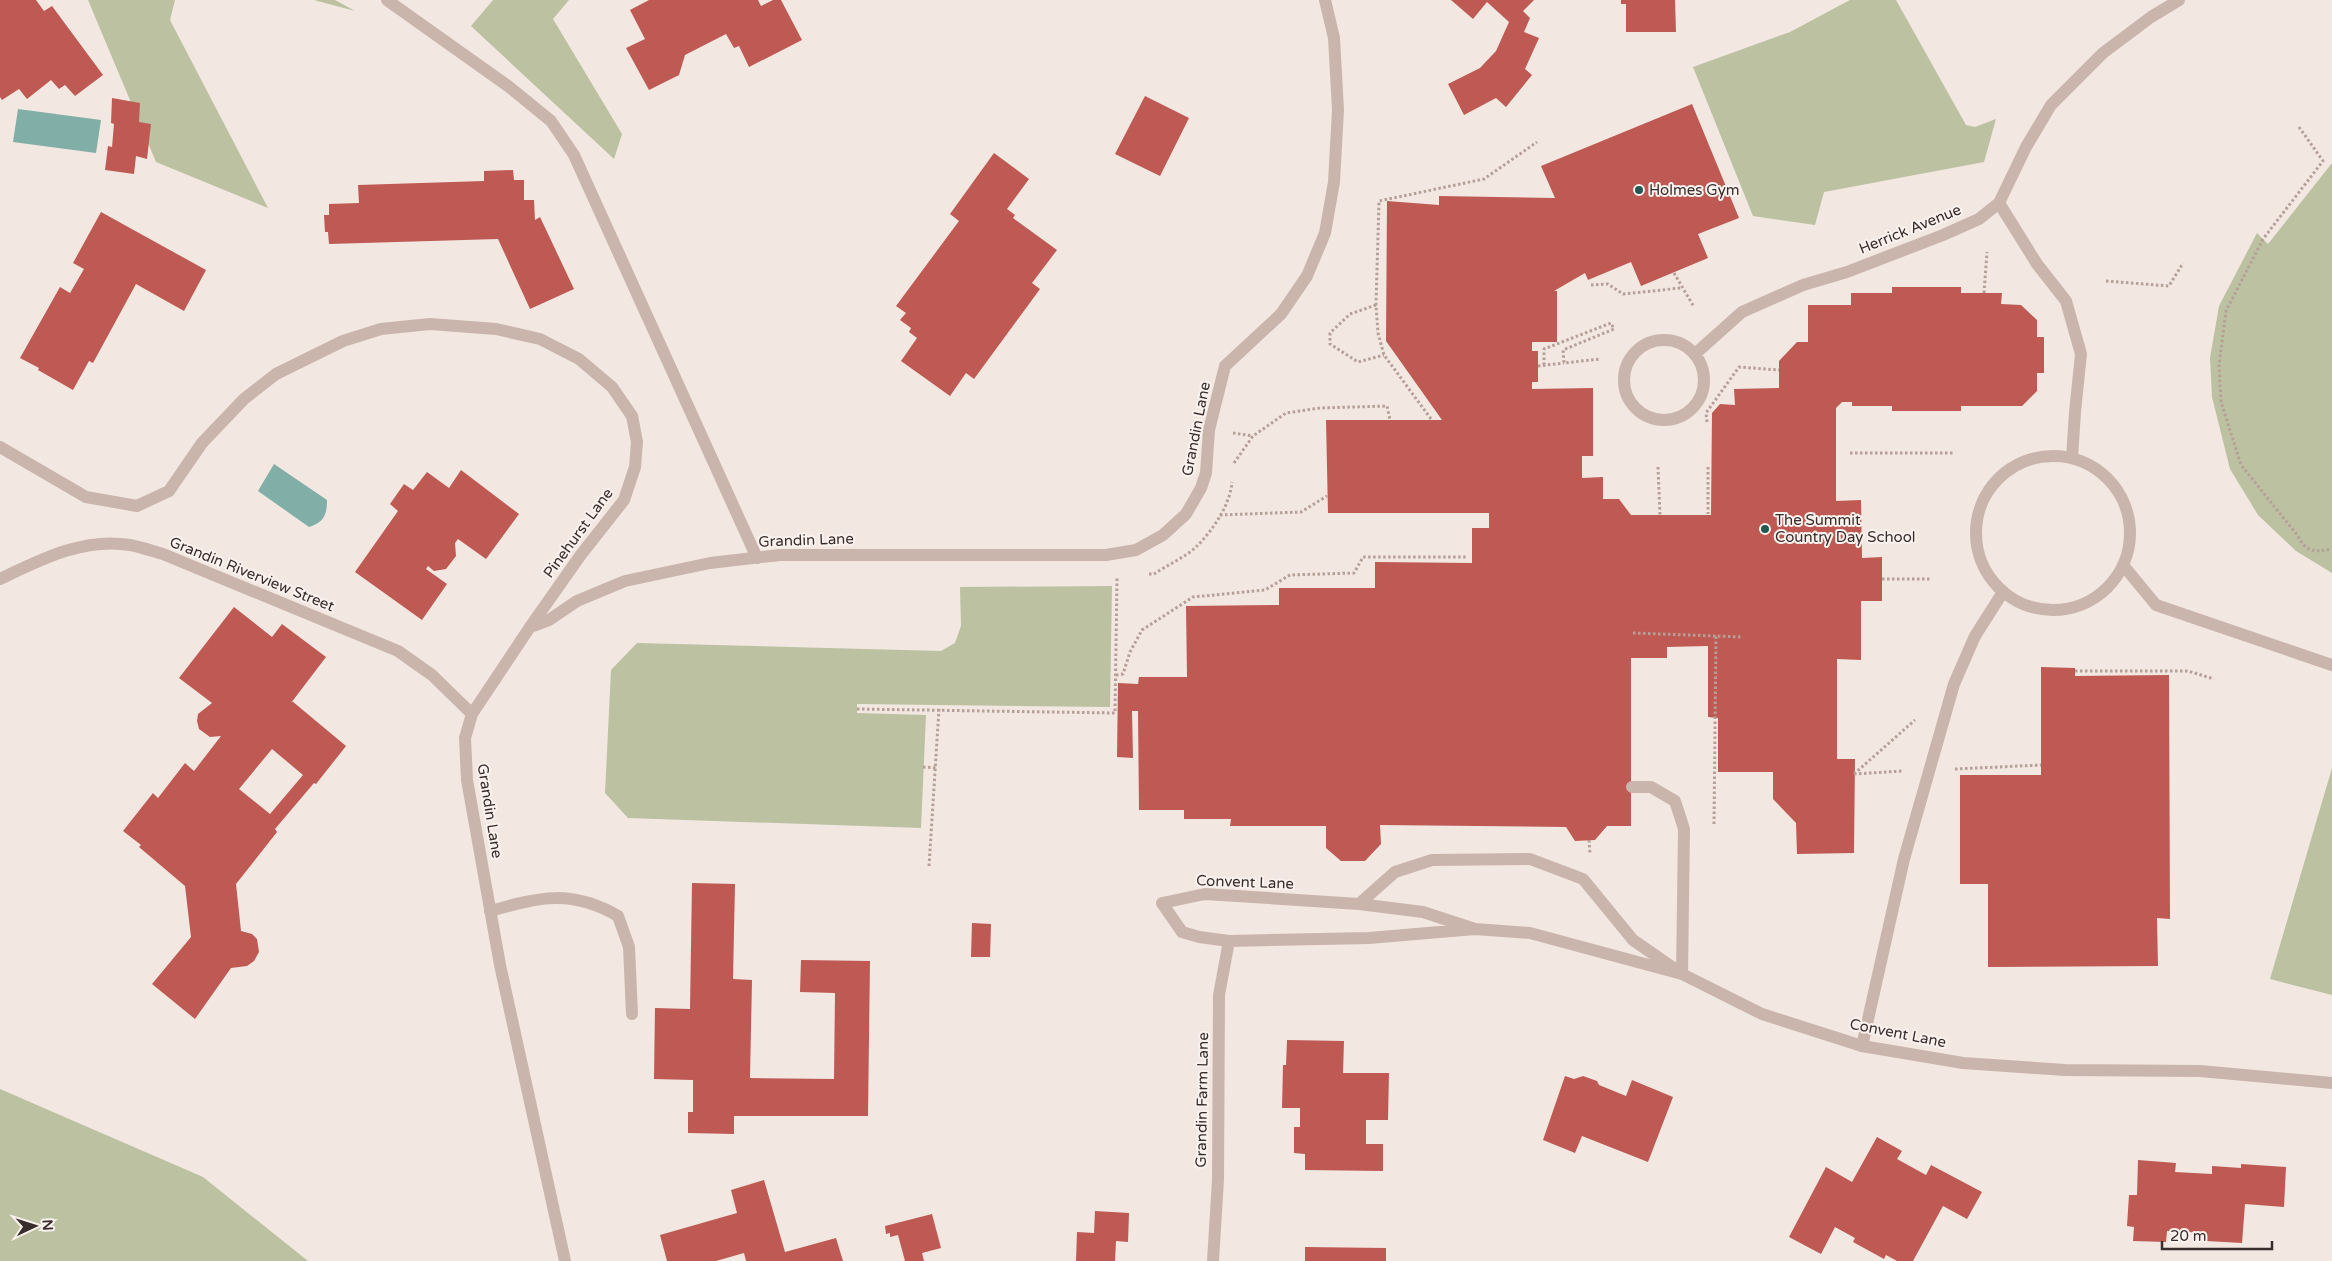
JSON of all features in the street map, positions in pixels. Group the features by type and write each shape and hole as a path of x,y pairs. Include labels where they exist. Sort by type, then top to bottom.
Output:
{"street":[{"path":"387,0 508,86 551,121 574,155 757,558"},
{"name":"Grandin Lane","path":"566,1261 500,965 467,780 466,738 472,714 530,627 548,620 577,601 625,582 710,563 780,555 1106,556 1136,550 1163,535 1186,514 1201,488 1206,474 1209,430 1225,366 1281,314 1307,276 1325,233 1334,182 1338,110 1334,38 1325,0"},
{"name":"Herrick Avenue","path":"1695,354 1742,312 1803,285 1847,272 1943,236 1979,219 1999,203 2026,147 2051,105 2103,52 2151,17 2179,0"},
{"path":"1999,203 2037,264 2066,301 2082,354 2074,412 2072,458"},
{"name":"Pinehurst Lane","path":"0,447 86,497 137,506 169,491 202,443 244,399 276,374 343,341 381,329 430,324 496,329 540,339 579,359 612,387 632,416 637,442 635,467 624,500 580,556 530,627"},
{"path":"1658,339 1672,340 1684,345 1695,354 1702,364 1704,387 1697,403 1684,415 1663,421 1640,413 1631,404 1625,392 1623,377 1626,364 1634,352 1645,344 1658,339"},
{"path":"2047,456 2072,458 2093,467 2110,481 2123,500 2129,521 2130,544 2123,566 2110,585 2092,600 2069,609 2046,610 2023,604 2003,592 1986,572 1978,548 1977,522 1985,497 2000,477 2022,462 2047,456"},
{"name":"Grandin Riverview Street","path":"0,579 45,558 94,544 129,544 163,554 398,651 432,675 472,714"},
{"path":"2123,566 2156,605 2332,665"},
{"path":"1862,1046 1904,859 1954,684 1975,636 2003,592"},
{"path":"1632,787 1651,787 1675,801 1684,829 1682,974"},
{"path":"1359,904 1395,872 1432,860 1530,859 1583,879 1633,940 1682,974"},
{"name":"Convent Lane","path":"1475,929 1423,912 1359,904 1206,894 1162,903 1182,932 1199,937 1229,941 1369,938 1475,929 1530,933 1682,974 1762,1014 1862,1046 1963,1062 2064,1070 2200,1071 2332,1083"},
{"path":"490,911 526,901 562,897 596,904 618,916 629,946 632,1014"},
{"name":"Grandin Farm Lane","path":"1213,1261 1218,1180 1219,995 1229,941"}],"path":[{"path":"2299,127 2323,161 2263,239 2226,311 2219,365 2221,402 2242,465 2298,536 2303,546 2314,552 2332,549"},
{"path":"1431,419 1384,355 1378,333 1376,306 1379,201 1484,179 1537,142"},
{"path":"1984,293 1987,252"},
{"path":"2106,280 2169,286 2183,263"},
{"path":"1674,273 1694,308"},
{"path":"1590,285 1608,284 1624,294 1681,288"},
{"path":"1376,306 1350,314 1330,333 1330,344 1358,362 1384,355"},
{"path":"1544,365 1544,349 1611,323 1614,329 1563,350 1564,363"},
{"path":"1538,366 1600,359"},
{"path":"1707,422 1706,413 1739,367 1779,370"},
{"path":"1233,471 1233,464 1253,436 1286,413 1320,408 1387,406 1390,420"},
{"path":"1850,453 1955,453"},
{"path":"1708,467 1708,514"},
{"path":"1658,468 1660,515"},
{"path":"1145,574 1154,574 1196,547 1220,515 1231,494 1232,479"},
{"path":"1220,515 1301,512 1327,496"},
{"path":"1116,675 1123,674 1130,652 1142,630 1193,597 1265,590 1290,575 1354,573 1364,557 1468,557"},
{"path":"857,709 1115,713 1117,574"},
{"path":"1882,579 1930,579"},
{"path":"1632,633 1743,637"},
{"path":"1714,824 1716,636"},
{"path":"2075,671 2188,671 2214,679"},
{"path":"930,866 939,710"},
{"path":"1913,770 1854,774 1915,720"},
{"path":"1956,769 2041,765"},
{"path":"923,767 937,768"},
{"path":"1589,840 1590,857"}],"green space":[{"path":"88,0 175,0 170,20 268,208 156,162"},
{"path":"314,0 335,0 355,11"},
{"path":"493,0 569,0 553,19 622,134 614,159 471,26"},
{"path":"1850,0 1896,0 1966,125 1975,127 1996,119 1984,162 1824,192 1815,225 1753,216 1693,67 1790,32"},
{"path":"2332,163 2332,573 2296,551 2258,515 2230,469 2212,397 2210,358 2219,306 2257,233 2268,244"},
{"path":"1112,586 1110,707 857,704 857,713 926,715 921,828 628,818 605,793 611,670 637,643 941,651 955,643 961,626 960,587"},
{"path":"2332,768 2332,995 2270,979"},
{"path":"0,1089 203,1177 308,1261 0,1261"}],"water":[{"path":"18,109 101,120 96,153 13,142"},
{"path":"274,464 327,500 324,517 318,523 309,527 258,491"}],"building":[{"path":"0,0 36,0 44,11 52,6 103,75 75,96 65,85 59,89 51,80 27,99 19,89 2,100 0,97"},
{"path":"649,0 758,0 761,6 773,0 781,0 802,40 749,67 739,46 734,48 726,34 685,55 679,75 649,90 626,48 645,39 630,10"},
{"path":"1451,0 1534,0 1523,11 1530,18 1524,32 1539,38 1525,69 1532,75 1506,107 1496,98 1464,115 1448,84 1480,68 1496,51 1509,22 1487,2 1473,19"},
{"path":"1621,0 1675,0 1676,32 1626,32 1626,4 1621,4"},
{"path":"1145,96 1189,118 1160,176 1115,154"},
{"path":"112,98 140,103 139,122 151,124 147,159 136,156 134,174 105,170 108,146 112,147 114,124 111,123"},
{"path":"1692,104 1739,218 1698,234 1708,258 1641,286 1631,262 1588,280 1585,273 1554,291 1557,291 1557,342 1532,342 1532,351 1538,351 1538,382 1532,382 1532,389 1593,388 1593,456 1582,456 1582,478 1603,477 1603,499 1619,499 1631,515 1711,515 1712,413 1720,404 1735,405 1734,389 1779,388 1779,361 1797,342 1808,342 1808,305 1851,305 1851,293 1892,293 1892,287 1961,287 1961,293 2002,293 2001,304 2021,305 2037,320 2037,337 2044,337 2044,373 2037,373 2037,391 2022,406 1961,406 1961,411 1892,411 1892,406 1852,406 1852,402 1842,402 1836,408 1836,501 1861,500 1862,558 1882,557 1882,601 1861,601 1861,660 1837,659 1837,759 1855,759 1854,853 1797,854 1796,823 1773,799 1773,772 1718,772 1718,718 1708,717 1708,646 1667,647 1667,658 1631,658 1631,826 1607,826 1595,840 1575,841 1566,827 1380,825 1381,844 1365,861 1341,861 1326,848 1326,826 1230,826 1231,819 1184,819 1184,810 1139,810 1138,711 1132,711 1133,758 1117,757 1118,683 1138,684 1139,677 1187,677 1186,606 1279,605 1279,588 1375,588 1375,562 1472,563 1472,528 1489,528 1489,513 1328,513 1326,420 1442,420 1386,341 1387,201 1439,205 1439,196 1555,198 1541,166"},
{"path":"994,153 1029,179 1007,209 1015,215 1013,218 1057,250 1032,283 1040,289 974,379 966,373 950,396 901,361 917,338 909,332 911,328 900,320 906,313 896,306 959,221 950,214"},
{"path":"513,170 514,180 524,180 524,200 534,200 535,220 540,217 574,289 530,309 498,239 329,244 328,232 325,232 324,215 329,215 329,204 359,203 358,185 484,181 484,171"},
{"path":"101,212 206,270 184,311 136,284 93,363 89,361 73,390 20,358 60,287 70,293 84,269 73,263"},
{"path":"461,470 519,514 486,559 458,539 455,543 456,556 446,569 434,571 428,566 426,569 447,584 422,620 355,572 398,511 390,504 404,484 413,490 427,472 449,488"},
{"path":"234,607 272,637 282,624 326,657 292,701 346,746 316,784 314,783 275,829 277,832 236,884 241,931 252,934 257,939 259,952 254,961 247,966 231,968 195,1019 152,984 191,937 185,886 123,831 153,793 158,798 185,763 194,771 221,736 210,737 199,729 198,714 212,703 179,678","holes":["272,749 303,775 270,814 239,789"]},
{"path":"2041,667 2075,668 2075,676 2169,675 2170,919 2157,918 2158,966 1988,967 1988,884 1960,884 1960,775 2041,775"},
{"path":"692,883 735,884 733,979 752,980 750,1078 834,1079 835,993 800,992 801,960 870,961 868,1116 734,1116 734,1134 688,1133 688,1112 693,1112 693,1080 654,1079 655,1008 690,1009"},
{"path":"972,923 991,924 990,957 971,957"},
{"path":"1287,1040 1344,1041 1343,1073 1389,1073 1388,1120 1366,1120 1366,1144 1383,1144 1383,1171 1305,1170 1305,1154 1294,1153 1294,1127 1300,1127 1300,1108 1282,1108 1283,1065 1286,1065"},
{"path":"1565,1076 1574,1079 1583,1076 1626,1096 1632,1080 1673,1097 1648,1162 1582,1136 1575,1153 1543,1140"},
{"path":"1877,1137 1902,1151 1897,1159 1926,1175 1931,1165 1982,1192 1967,1219 1943,1206 1913,1261 1897,1261 1886,1255 1884,1259 1853,1242 1855,1238 1835,1227 1821,1254 1789,1237 1826,1167 1852,1182"},
{"path":"2138,1160 2176,1163 2175,1172 2212,1174 2212,1166 2241,1168 2241,1164 2286,1167 2284,1207 2245,1204 2242,1243 2206,1241 2206,1233 2167,1231 2166,1242 2133,1241 2134,1227 2127,1226 2129,1195 2137,1195"},
{"path":"764,1180 785,1252 836,1238 843,1261 746,1261 744,1253 716,1261 667,1261 660,1235 737,1213 731,1190"},
{"path":"1095,1211 1129,1213 1128,1242 1116,1241 1115,1261 1076,1261 1077,1232 1094,1233"},
{"path":"932,1214 941,1248 922,1253 924,1261 905,1261 898,1235 890,1237 890,1233 886,1234 885,1226"},
{"path":"1305,1247 1386,1248 1386,1261 1305,1261"}],"place":[{"name":"Holmes Gym","path":"1639,190"},
{"name":"The Summit Country Day School","path":"1765,529"}]}
